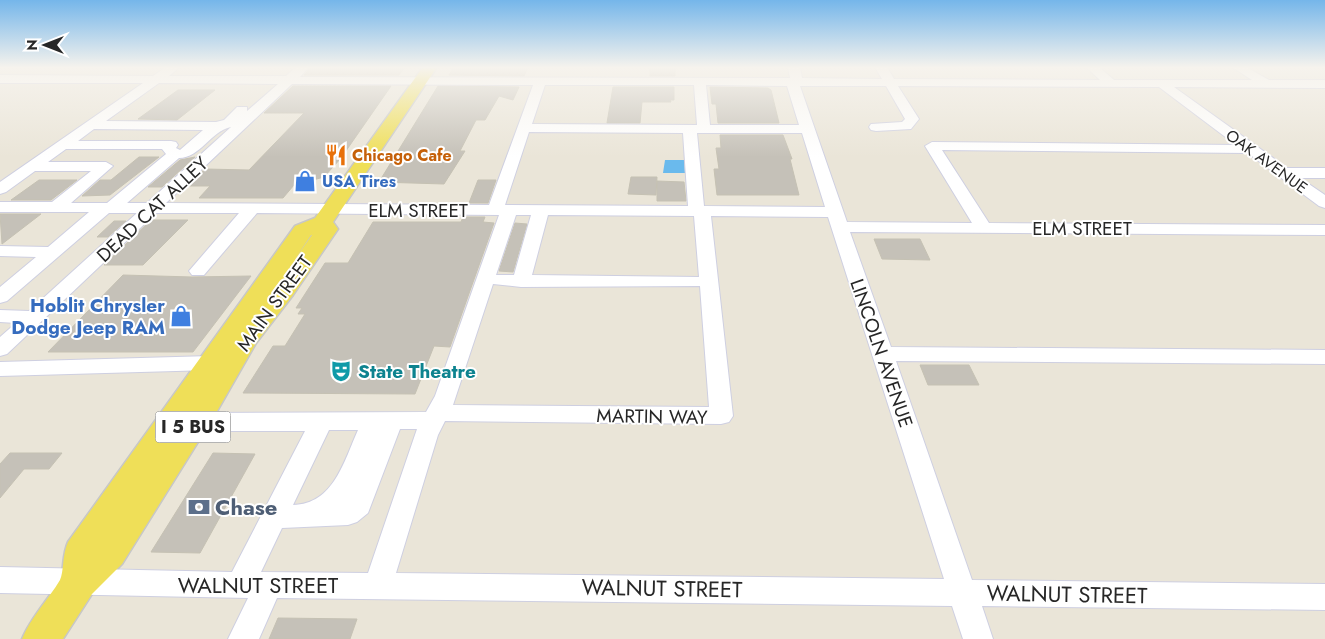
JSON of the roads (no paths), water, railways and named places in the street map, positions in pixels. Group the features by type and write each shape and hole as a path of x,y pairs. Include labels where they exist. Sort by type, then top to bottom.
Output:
{"main road":[{"name":"MAIN STREET","path":"79,582 80,553 303,231 327,216 410,97"},
{"name":"MAIN STREET","path":"41,639 79,582 110,553 196,422 248,334 286,290 327,229 327,216"}],"street":[{"path":"0,189 132,97"},
{"path":"92,125 216,126 229,123 263,97"},
{"name":"DEAD CAT ALLEY","path":"0,349 152,209 268,97"},
{"path":"378,585 426,435 446,396 502,210 524,128 535,97"},
{"path":"699,97 694,171 699,211"},
{"name":"LINCOLN AVENUE","path":"797,97 978,639"},
{"path":"876,127 906,126 912,119 898,97"},
{"name":"OAK AVENUE","path":"1180,97 1325,203"},
{"path":"0,297 107,208 216,126"},
{"path":"524,128 808,129"},
{"path":"63,145 171,145 168,148 179,154"},
{"path":"984,228 932,146 1251,149"},
{"path":"32,167 106,166 55,208"},
{"path":"1283,173 1325,173"},
{"name":"ELM STREET","path":"0,207 252,209 327,216 502,210 699,211 984,228 1325,230"},
{"path":"198,271 252,209"},
{"path":"521,281 540,210"},
{"name":"MARTIN WAY","path":"435,417 721,416 699,211"},
{"path":"0,251 53,252"},
{"path":"500,280 695,282"},
{"path":"0,316 35,317"},
{"path":"882,354 1325,357"},
{"path":"0,369 210,363"},
{"path":"196,422 382,421 435,417"},
{"path":"275,518 348,514 359,505 382,421"},
{"path":"240,584 275,518 321,422"},
{"name":"WALNUT STREET","path":"0,580 1325,597"},
{"path":"243,639 269,584"}],"water":[{"path":"665,160 684,160 685,173 663,173"}],"place":[{"name":"Chicago Cafe","path":"336,155"},
{"name":"USA Tires","path":"305,181"},
{"name":"Hoblit Chrysler Dodge Jeep RAM","path":"181,316"},
{"name":"State Theatre","path":"341,371"},
{"name":"Chase","path":"199,507"}]}
